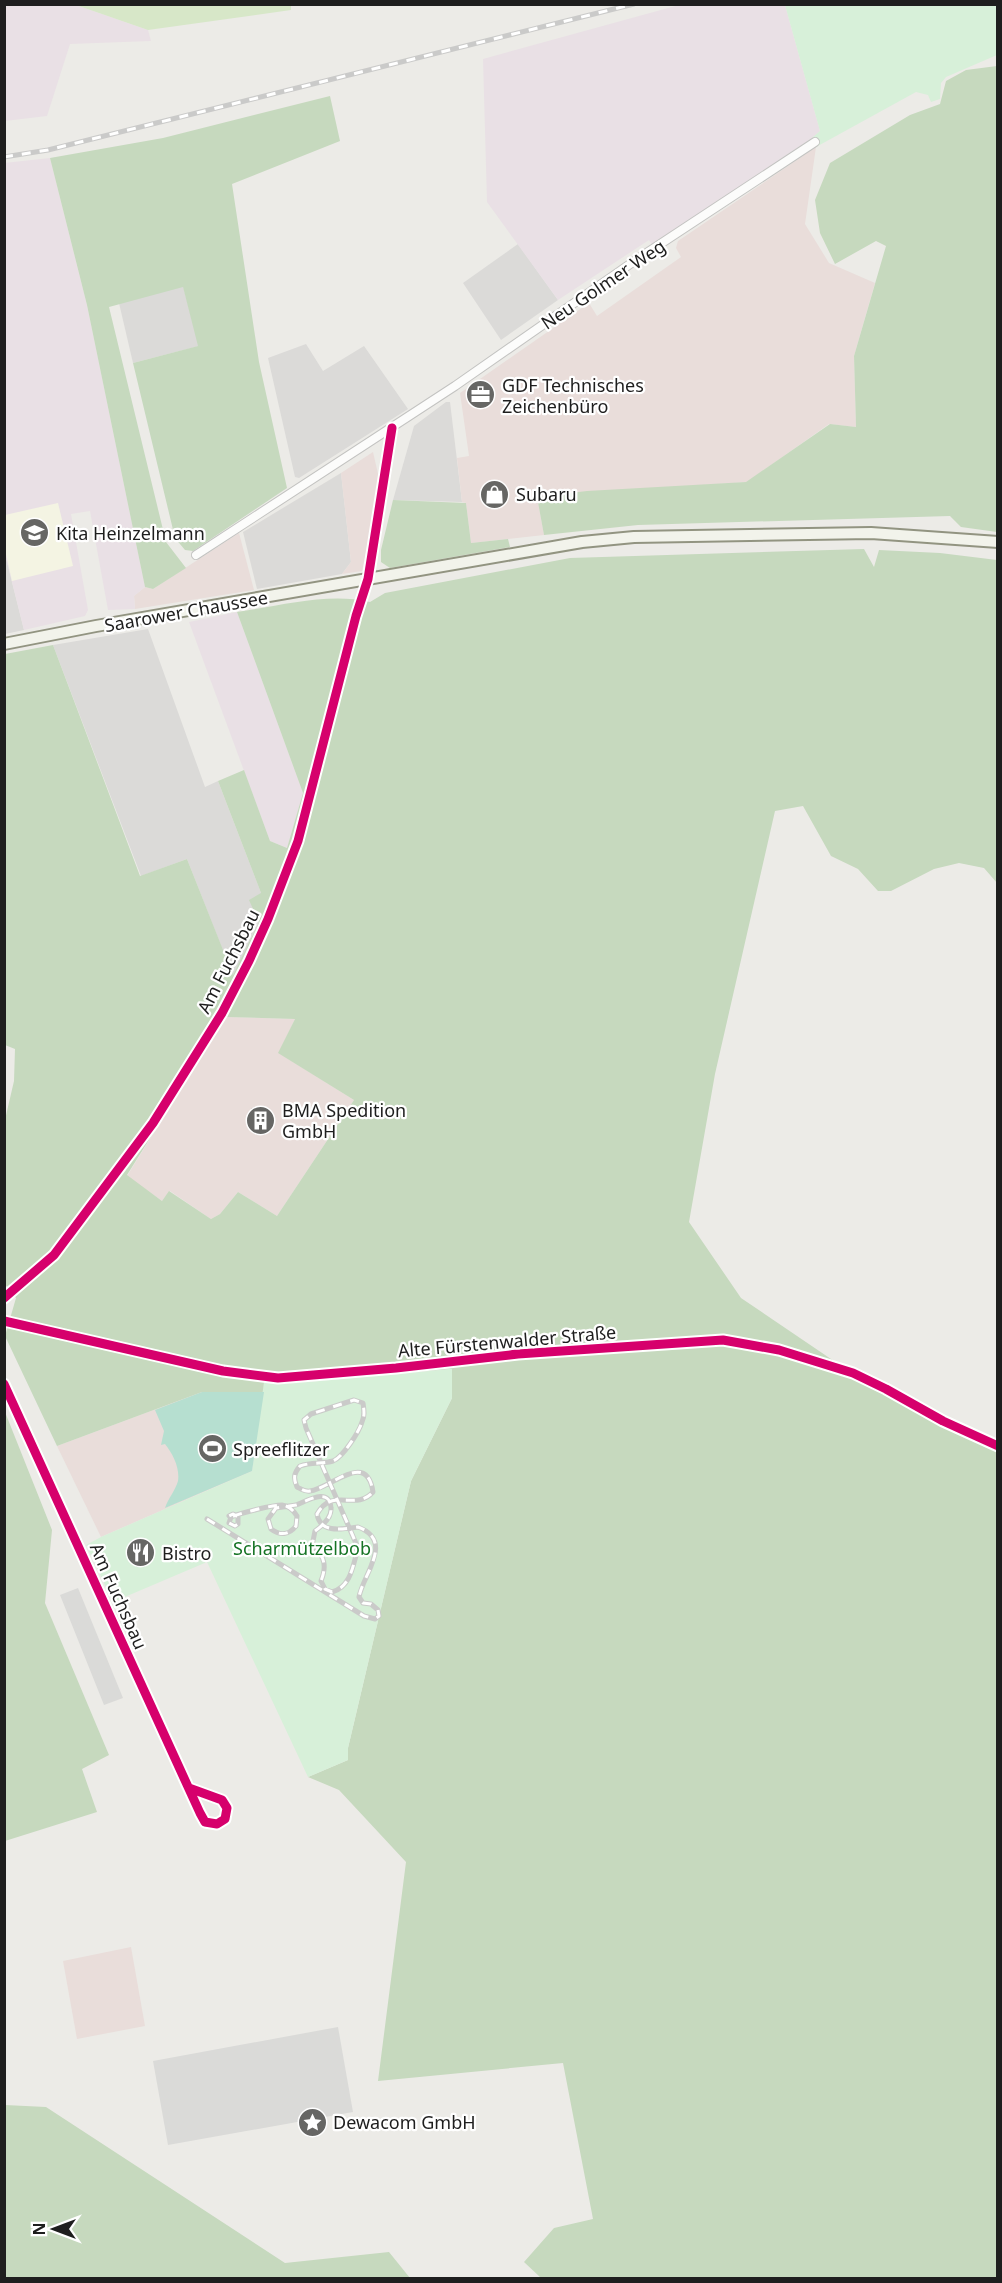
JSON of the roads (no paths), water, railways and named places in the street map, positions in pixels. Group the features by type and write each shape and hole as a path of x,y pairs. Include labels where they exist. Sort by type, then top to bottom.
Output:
{"main road":[{"name":"Saarower Chaussee","path":"4,644 582,542 634,537 871,533 998,542"}],"street":[{"name":"Neu Golmer Weg","path":"196,555 392,428 633,262 814,142"},
{"path":"368,579 392,428"},
{"name":"Am Fuchsbau","path":"4,1298 54,1255 153,1123 222,1013 249,961 268,919 298,840 368,579"},
{"name":"Alte Fürstenwalder Straße","path":"4,1321 223,1371 278,1378 518,1354 723,1340 779,1350 853,1373 998,1446"},
{"name":"Am Fuchsbau","path":"4,1384 189,1788 205,1822 218,1824 225,1819 227,1808 222,1800 189,1788"}],"railway":[{"path":"4,157 48,150 634,4"},
{"path":"207,1519 364,1616 375,1619 379,1616 378,1610 371,1604 363,1603 359,1597 374,1559 376,1549 374,1541 369,1533 358,1527 352,1528 346,1529 327,1527 323,1525 319,1520 317,1514 323,1506 330,1502 337,1500 344,1500 359,1500 366,1498 373,1492 369,1480 363,1473 356,1472 337,1479 327,1484 318,1489 308,1491 297,1487 295,1478 295,1473 300,1466 313,1463 317,1463 321,1463 325,1462 333,1461 341,1455 363,1420 363,1403 354,1400 311,1414 304,1420 306,1428 319,1458 325,1473 332,1488 339,1503 345,1518 352,1533 358,1548 350,1574 343,1585 332,1592 325,1589 321,1581 324,1562 312,1546 315,1531 321,1527 323,1524 330,1515 331,1508 330,1501 326,1498 316,1497 296,1505 291,1506 288,1506 286,1506 284,1507 276,1508 268,1519 271,1529 284,1534 296,1526 297,1516 291,1509 287,1506 285,1506 282,1505 277,1505 236,1515 231,1517 229,1523 235,1526 238,1524 238,1517 233,1514 229,1516"}],"place":[{"name":"GDF Technisches Zeichenbüro","path":"481,395"},
{"name":"Subaru","path":"495,494"},
{"name":"Kita Heinzelmann","path":"35,533"},
{"name":"BMA Spedition GmbH","path":"261,1120"},
{"name":"Spreeflitzer","path":"212,1449"},
{"name":"Bistro","path":"141,1553"},
{"name":"Dewacom GmbH","path":"312,2122"}],"park label":[{"name":"Scharmützelbob","path":"302,1548"}]}
